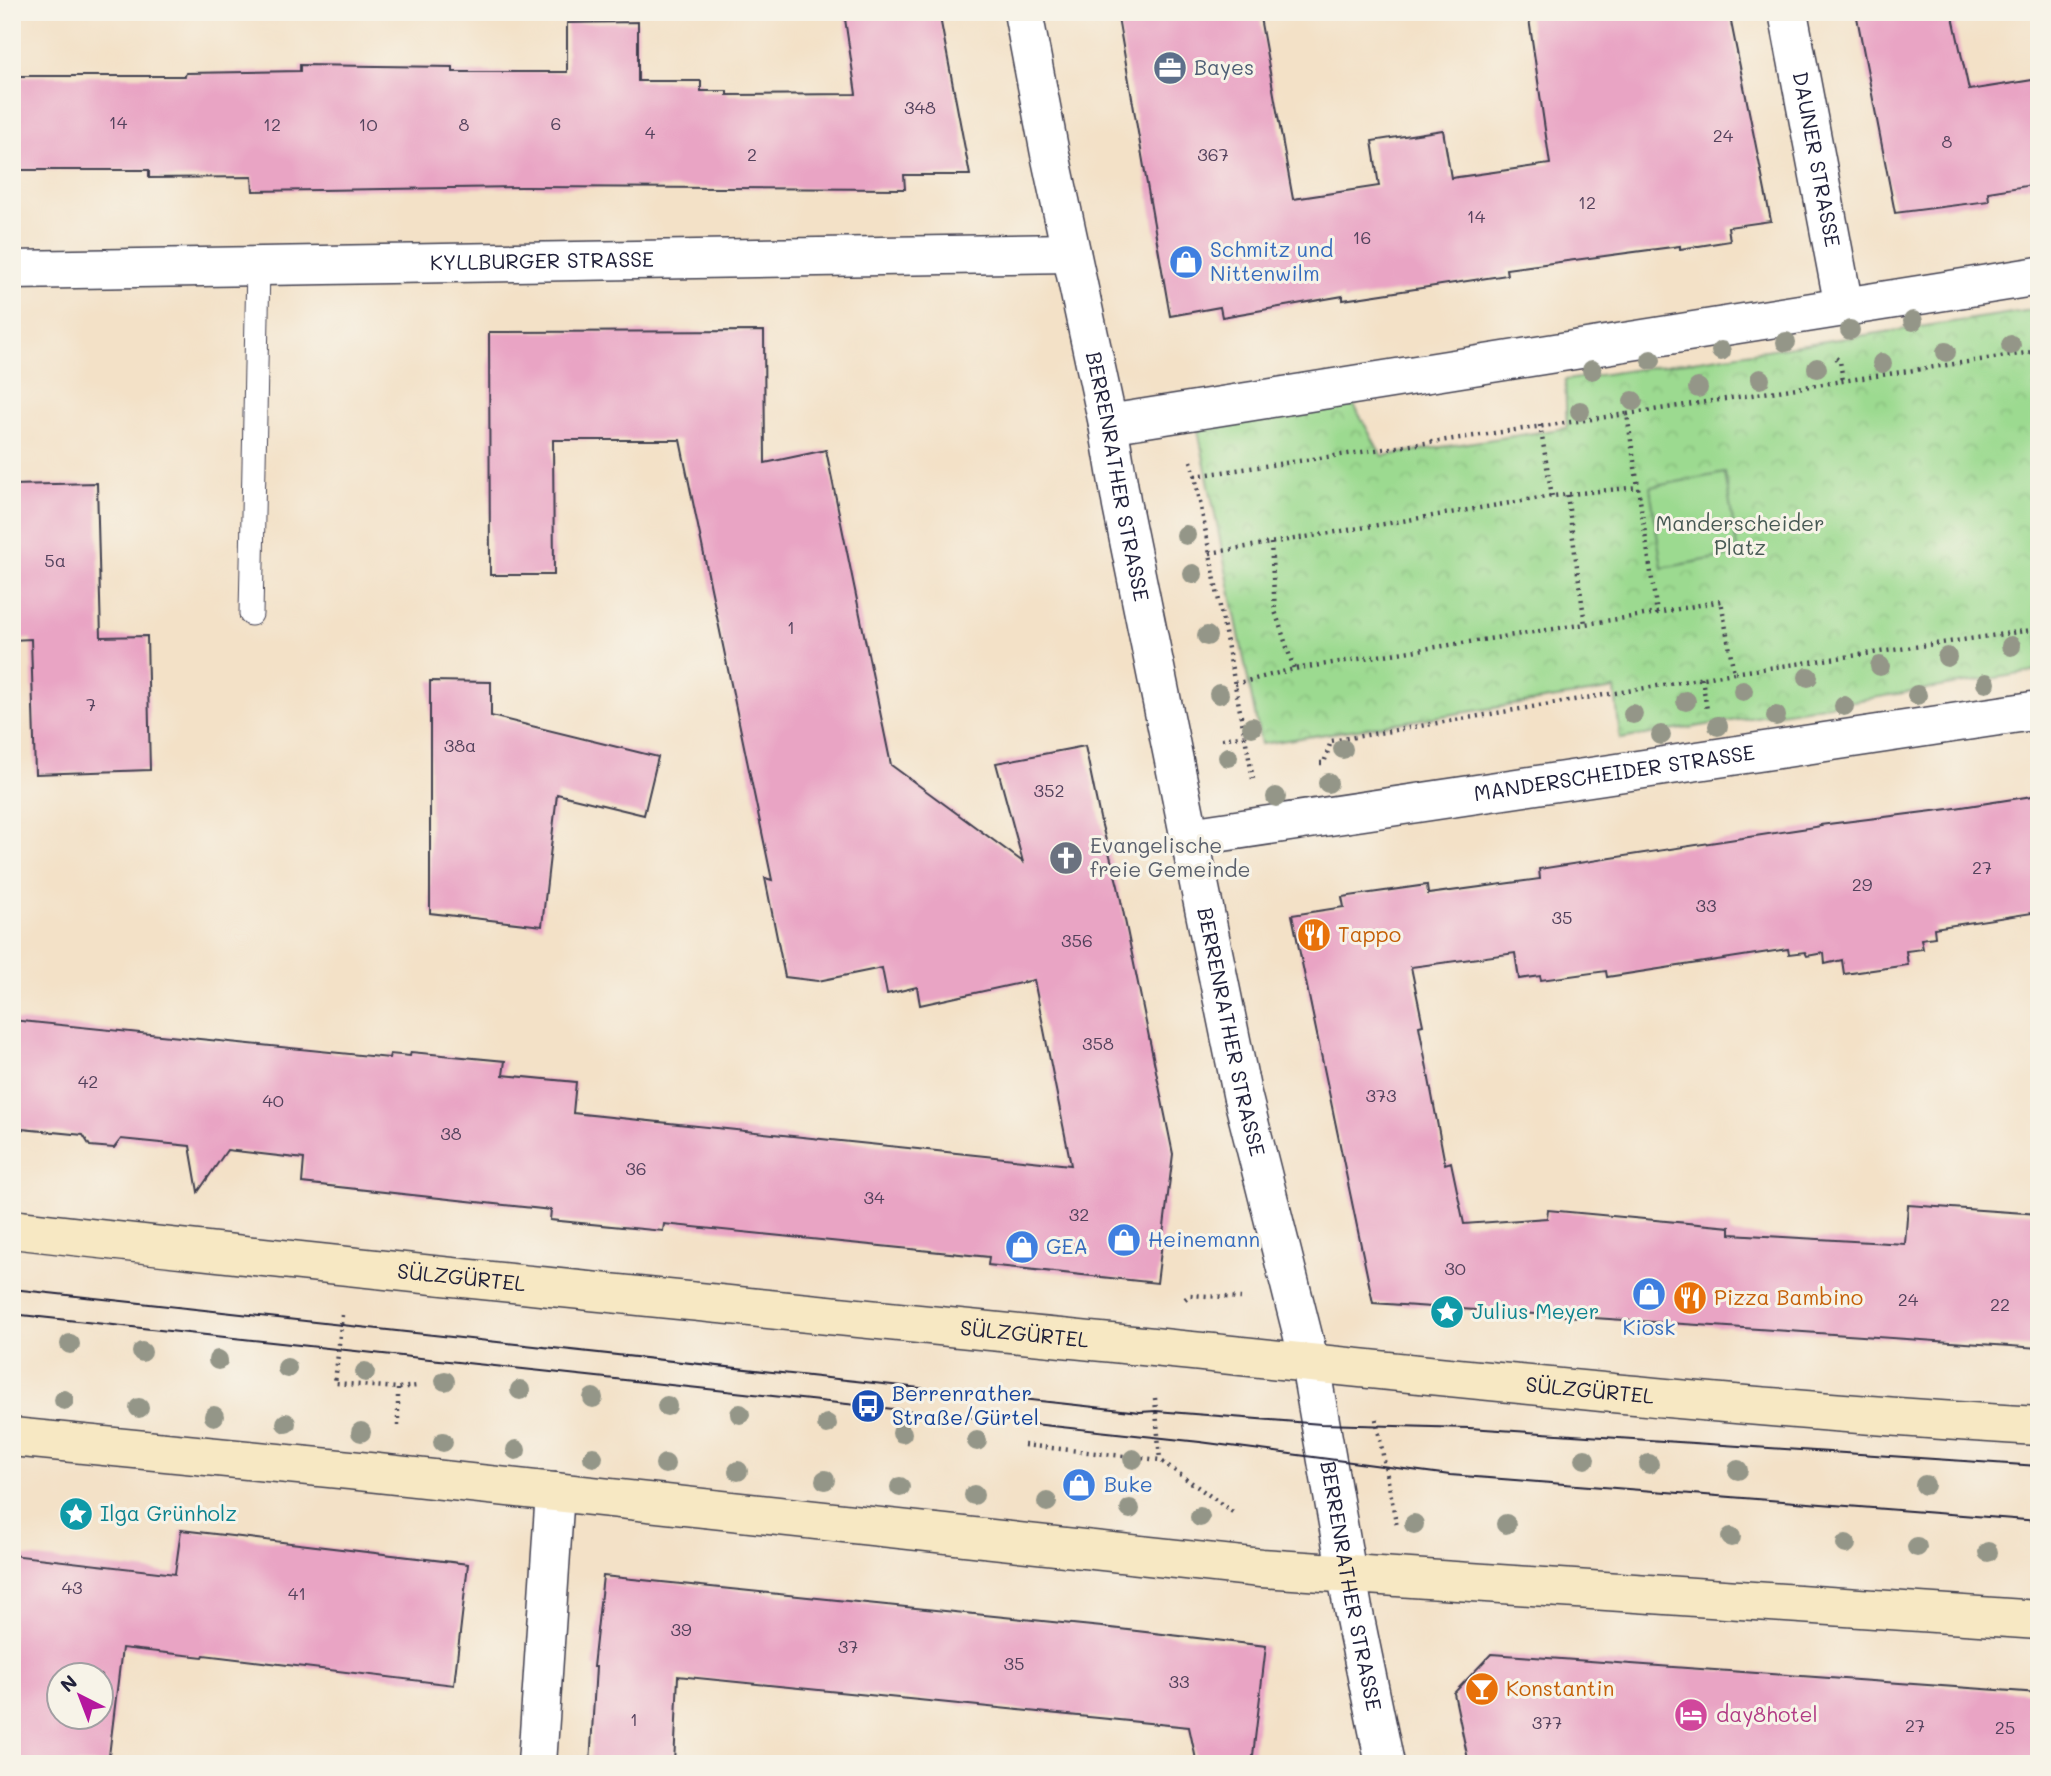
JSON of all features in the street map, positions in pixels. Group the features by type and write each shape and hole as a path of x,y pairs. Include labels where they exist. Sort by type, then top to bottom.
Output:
{"main road":[{"name":"SÜLZGÜRTEL","path":"12,1229 321,1264 1310,1364 1768,1408 2039,1426"},
{"path":"12,1437 1261,1568 2039,1620"}],"street":[{"name":"BERRENRATHER STRASSE","path":"1023,12 1242,1094 1310,1364 1385,1764"},
{"name":"DAUNER STRASSE","path":"1788,12 1844,307"},
{"name":"KYLLBURGER STRASSE","path":"12,270 1071,253"},
{"path":"1108,424 2039,276"},
{"name":"MANDERSCHEIDER STRASSE","path":"1189,837 2039,710"},
{"path":"537,1764 555,1492"}],"lane":[{"path":"251,614 258,266"}],"path":[{"path":"1195,476 1386,450 2039,351"},
{"path":"1176,413 1195,476 1245,735 1222,740"},
{"path":"1627,414 1657,613"},
{"path":"1539,425 1552,496"},
{"path":"1210,554 1552,496 1638,487"},
{"path":"1567,495 1585,624"},
{"path":"1272,543 1275,611 1294,669"},
{"path":"1235,684 1294,669 1721,601 1734,673"},
{"path":"1312,765 1324,763 1331,741 1734,673 2039,629"},
{"path":"342,1313 335,1383 398,1388 417,1386"},
{"path":"1155,1389 1160,1460"},
{"path":"1375,1415 1399,1535"},
{"path":"1024,1445 1160,1460 1242,1518"}],"green space":[{"name":"Manderscheider Platz","path":"2039,309 2039,671 1620,739 1615,689 1261,744 1198,430 1354,405 1382,456 1567,428 1565,380"},
{"path":"1725,473 1738,554 1662,568 1650,487"}],"building":[{"path":"844,12 939,12 970,175 904,175 905,189 523,187 253,191 252,177 149,178 149,170 12,170 12,76 185,76 186,73 300,71 300,65 453,67 453,72 567,72 567,23 638,22 638,81 701,81 701,91 727,91 727,95 856,94"},
{"path":"1117,12 1259,12 1293,199 1379,186 1372,141 1443,130 1451,178 1550,164 1528,12 1729,12 1771,221 1728,227 1730,241 1680,249 1680,246 1506,269 1507,275 1343,300 1343,296 1222,317 1220,307 1170,316"},
{"path":"1856,12 1952,12 1969,90 2039,79 2039,184 1988,192 1989,201 1895,213"},
{"path":"764,331 765,463 826,450 891,765 1023,862 996,763 1085,746 1118,886 1173,1154 1157,1283 988,1265 989,1257 664,1224 663,1231 550,1220 551,1210 302,1183 304,1159 227,1150 198,1192 190,1146 121,1139 114,1148 90,1146 83,1135 12,1128 12,1020 389,1058 390,1054 410,1056 411,1052 505,1061 503,1075 576,1082 573,1113 1071,1165 1034,980 920,1005 917,987 887,994 882,968 818,981 785,977 765,878 772,880 680,440 553,440 554,575 490,575 489,332"},
{"path":"97,483 101,637 147,636 150,770 35,774 31,639 12,640 12,485"},
{"path":"430,681 491,682 491,716 658,757 644,815 557,794 542,926 430,913"},
{"path":"2039,795 2039,912 1934,928 1935,937 1921,939 1923,949 1906,951 1908,965 1844,974 1842,960 1825,964 1824,953 1807,956 1805,952 1789,954 1788,949 1607,977 1606,971 1541,980 1540,976 1519,979 1515,953 1411,967 1423,1025 1419,1026 1445,1164 1451,1162 1464,1224 1547,1218 1548,1210 1730,1227 1730,1234 1905,1244 1908,1205 2039,1214 2039,1348 1373,1303 1292,915 1344,907 1342,897 1427,885 1428,894 1540,879 1539,869 1820,825"},
{"path":"181,1530 468,1564 454,1685 204,1655 122,1648 116,1698 116,1660 46,1660 46,1730 112,1730 108,1764 12,1764 12,1555 175,1574"},
{"path":"603,1576 1266,1646 1252,1764 1197,1764 1189,1727 678,1676 674,1764 590,1764 596,1667 593,1667"},
{"path":"1491,1654 2039,1693 2039,1764 1469,1764 1454,1693"}],"tram line":[{"path":"12,1289 1140,1412 1321,1424 1469,1428 2039,1466"},
{"path":"12,1314 1200,1442 1450,1475 2039,1521"}],"place":[{"name":"Bayes","path":"1170,68"},
{"name":"Schmitz und Nittenwilm","path":"1186,262"},
{"name":"Evangelische freie Gemeinde","path":"1066,858"},
{"name":"Tappo","path":"1314,935"},
{"name":"Heinemann","path":"1124,1240"},
{"name":"GEA","path":"1022,1247"},
{"name":"Kiosk","path":"1649,1294"},
{"name":"Pizza Bambino","path":"1690,1298"},
{"name":"Julius Meyer","path":"1447,1312"},
{"name":"Berrenrather Straße/Gürtel","path":"868,1406"},
{"name":"Buke","path":"1079,1485"},
{"name":"Ilga Grünholz","path":"76,1514"},
{"name":"Konstantin","path":"1482,1689"},
{"name":"day8hotel","path":"1691,1715"}]}
